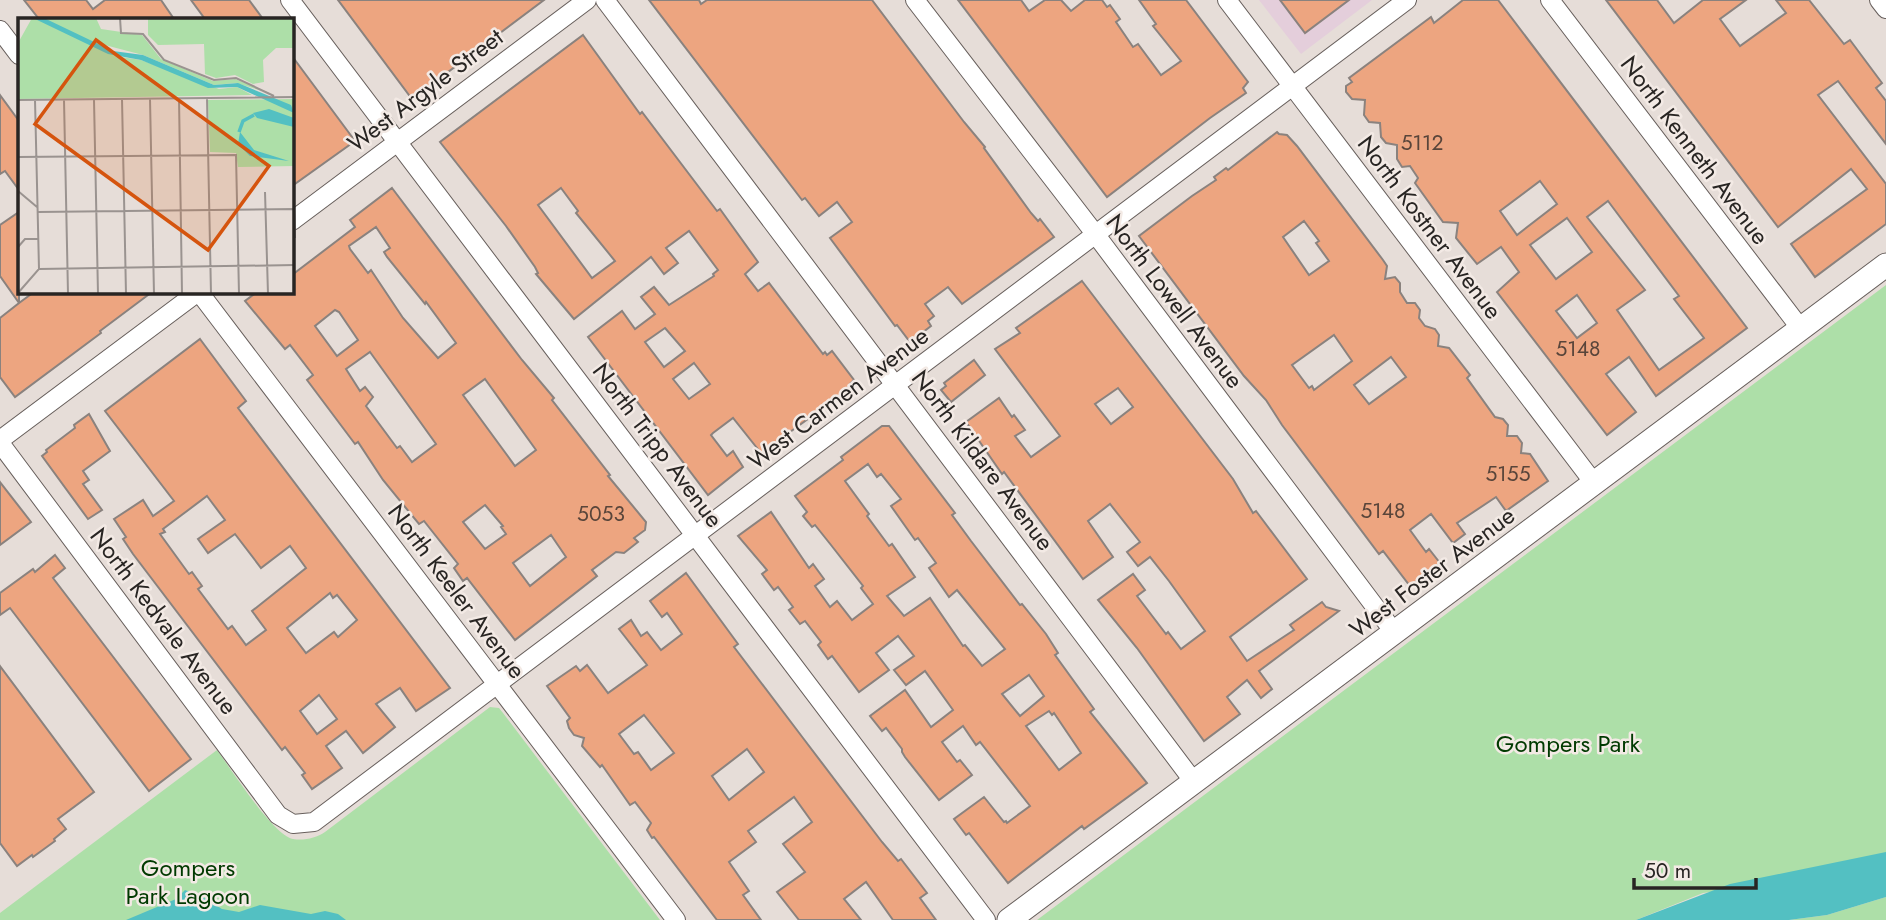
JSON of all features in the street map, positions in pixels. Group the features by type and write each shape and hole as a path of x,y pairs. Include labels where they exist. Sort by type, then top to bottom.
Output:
{"main road":[{"name":"West Foster Avenue","path":"1009,920 1886,265"}],"street":[{"name":"North Tripp Avenue","path":"290,0 986,920"},
{"name":"West Argyle Street","path":"294,218 587,0"},
{"name":"North Kildare Avenue","path":"606,0 1194,782"},
{"name":"North Lowell Avenue","path":"915,0 1096,235 1394,632"},
{"name":"North Kostner Avenue","path":"1227,0 1594,483"},
{"name":"West Carmen Avenue","path":"293,824 314,822 1407,0"},
{"name":"North Kenneth Avenue","path":"1550,0 1801,329"},
{"path":"1879,0 1886,9"},
{"path":"0,30 18,54"},
{"path":"0,441 196,294"},
{"name":"North Keeler Avenue","path":"201,294 676,920"},
{"name":"North Kedvale Avenue","path":"0,441 278,815 293,824"}],"shaded area":[{"path":"1259,0 1372,0 1301,54"}],"green space":[{"name":"Gompers Park","path":"1886,285 1886,868 1703,893 1636,920 1037,920"},
{"name":"Gompers Park Lagoon","path":"490,707 499,708 503,713 660,920 0,920 0,913 217,750 252,800 274,825 293,839 306,839 325,832"},
{"path":"1886,897 1886,920 1789,920 1827,915"}],"water":[{"path":"1886,852 1886,897 1827,915 1789,920 1636,920 1730,884"},
{"path":"185,890 222,909 239,912 260,905 311,914 325,911 338,914 346,920 126,920 176,899"}],"building":[{"path":"24,0 86,0 93,9 105,0 161,0 173,18 38,18"},
{"path":"191,0 249,0 262,18 204,18"},
{"path":"338,0 544,0 412,99"},
{"path":"649,0 699,0 701,4 707,0 872,0 985,147 1031,213 1038,221 1040,219 1054,237 962,304 948,287 925,304 934,316 928,321 931,326 910,342 897,325 895,326 830,238 852,222 837,202 819,216 805,198 802,200"},
{"path":"958,0 1021,0 1029,11 1045,0 1061,0 1071,11 1085,0 1102,0 1107,7 1110,5 1120,19 1116,22 1133,47 1138,44 1161,75 1181,61 1153,26 1156,24 1139,0 1186,0 1248,82 1243,88 1246,93 1107,197"},
{"path":"1280,0 1349,0 1305,33"},
{"path":"1463,0 1498,0 1747,328 1656,396 1629,357 1606,374 1636,412 1607,435 1497,292 1519,272 1501,247 1477,264 1456,238 1458,223 1443,222 1415,183 1418,178 1410,166 1402,167 1397,159 1397,145 1386,143 1381,137 1380,123 1369,122 1364,115 1365,100 1352,99 1346,92 1346,86 1352,82 1349,78 1431,17 1434,23","holes":["1540,181 1557,204 1517,235 1500,211","1608,201 1679,296 1674,299 1704,338 1659,370 1617,310 1645,290 1587,217","1567,218 1592,252 1556,279 1530,245","1577,295 1597,323 1577,338 1556,311"]},
{"path":"1606,0 1657,0 1674,23 1703,0 1746,0 1720,19 1740,46 1786,13 1776,0 1809,0 1844,44 1850,40 1882,83 1876,88 1886,101 1886,144 1838,81 1818,95 1886,184 1886,224 1815,277 1791,244 1867,189 1851,169 1778,227"},
{"path":"583,35 640,114 642,112 717,211 720,209 758,262 745,274 758,291 769,283 823,354 825,352 827,355 832,351 854,380 850,384 852,387 761,453 733,418 711,435 727,456 733,451 743,467 708,495 588,337 622,311 635,329 655,314 641,297 654,287 669,305 714,276 718,270 689,231 666,248 678,263 664,274 651,257 574,319 536,274 538,273 535,267 506,226 440,142","holes":["561,188 578,211 576,213 615,261 592,278 538,205","665,328 685,351 664,367 645,342","694,363 710,384 689,399 673,379"]},
{"path":"294,59 355,141 294,185"},
{"path":"0,95 18,120 18,189 5,171 0,174"},
{"path":"1277,132 1287,135 1383,260 1387,266 1385,279 1395,277 1400,283 1400,292 1407,303 1415,303 1420,310 1419,318 1425,326 1435,329 1439,335 1438,346 1449,348 1470,375 1467,378 1495,417 1503,419 1508,425 1507,436 1517,436 1522,443 1521,453 1530,454 1548,481 1506,511 1496,497 1457,523 1465,534 1453,543 1431,514 1410,530 1426,552 1429,549 1440,563 1410,586 1383,551 1379,554 1266,400 1244,376 1139,236 1216,180 1214,177 1226,168 1228,170","holes":["1304,221 1319,241 1316,243 1329,261 1309,275 1283,237","1334,335 1352,361 1314,390 1312,386 1309,388 1292,365","1391,357 1406,377 1369,404 1354,385"]},
{"path":"392,188 522,360 554,398 552,400 610,475 608,476 646,522 645,530 634,538 638,542 624,553 616,552 592,570 597,576 515,640 467,578 463,581 454,568 458,564 424,521 419,524 383,480 358,442 355,444 307,380 313,375 290,345 285,349 245,301 254,294 294,294 294,273 355,227 350,220","holes":["376,227 390,248 384,252 387,257 425,304 426,302 456,343 438,358 403,318 371,270 368,273 350,249 349,246","335,310 358,340 337,356 315,326","370,352 436,444 412,462 400,446 397,448 366,406 373,397 365,387 360,391 346,369","485,379 536,450 515,466 463,395","485,505 503,526 501,527 506,534 485,549 463,522","551,535 566,557 530,586 513,563"]},
{"path":"18,213 19,303 0,276 0,225"},
{"path":"1082,281 1233,479 1253,513 1256,511 1307,579 1230,637 1247,661 1294,630 1290,625 1322,602 1326,607 1339,611 1259,671 1272,689 1261,698 1247,680 1227,697 1240,714 1204,741 1137,648 1098,600 1133,574 1145,590 1137,596 1181,649 1205,631 1150,557 1138,566 1127,552 1140,542 1110,504 1088,521 1113,557 1083,579 1004,472 1002,474 966,422 999,398 1025,430 1015,436 1031,457 1060,436 995,349 1020,333 1016,328","holes":["1118,388 1133,407 1111,424 1095,404"]},
{"path":"31,294 149,294 15,397 0,377 0,318"},
{"path":"200,339 246,401 238,408 450,688 416,711 400,688 376,704 395,727 363,753 346,731 326,746 342,768 312,789 302,775 305,773 285,747 282,750 123,539 126,537 114,519 143,500 153,516 174,501 105,411","holes":["207,496 225,520 198,539 208,553 235,534 261,568 290,546 306,568 252,611 266,630 246,645 232,626 228,629 198,589 202,586 192,572 189,574 160,534","330,593 333,598 337,595 357,620 338,637 334,632 306,653 287,628","319,695 337,719 317,734 300,711"]},
{"path":"974,360 985,375 951,402 941,390 946,386 944,383"},
{"path":"89,414 110,451 83,471 89,480 83,484 102,510 88,519 42,456"},
{"path":"882,426 889,426 955,513 952,515 971,541 1046,634 1058,653 1055,655 1094,709 1090,712 1147,783 1084,829 1082,826 1008,883 969,833 966,835 954,819 984,797 1007,823 1030,806 980,742 976,745 963,726 942,742 957,762 960,760 972,775 939,800 886,728 882,731 870,716 905,690 931,727 953,710 925,671 906,685 894,670 914,656 898,636 876,653 889,670 859,692 832,656 828,659 818,645 821,642 805,621 800,624 789,610 793,607 778,587 774,590 762,574 767,570 738,536 771,512 809,568 813,564 824,579 815,586 830,607 837,601 852,620 873,604 861,588 863,586 831,545 815,525 812,527 803,516 807,512 795,496 843,460 841,457","holes":["868,464 877,477 881,474 901,499 891,506 915,540 918,538 936,563 929,568 949,597 957,590 1005,649 982,666 965,645 963,646 930,598 904,616 887,596 915,577 892,544 889,546 867,516 869,514 845,481","1029,675 1044,696 1020,716 1002,694","1049,711 1052,715 1054,713 1081,753 1059,770 1026,726"]},
{"path":"0,482 31,522 0,545"},
{"path":"55,555 65,568 53,578 191,759 149,791 10,608 0,615 0,593 33,569 35,572"},
{"path":"686,573 738,644 734,647 882,842 898,861 901,859 927,893 920,898 936,920 893,920 866,882 844,899 861,920 799,920 777,892 805,872 783,844 812,822 794,797 748,831 756,842 729,862 749,891 743,895 761,920 717,920 654,837 652,838 647,830 651,823 635,802 630,805 602,765 600,767 582,746 584,738 574,735 567,721 570,718 547,686 576,666 580,671 587,665 608,693 647,665 619,629 631,620 641,636 647,632 661,650 682,634 667,613 662,617 650,601","holes":["644,715 674,753 651,770 638,752 634,754 619,734","747,749 764,772 729,800 712,776"]},
{"path":"0,666 94,792 58,819 66,829 55,841 17,866 0,843"}]}
